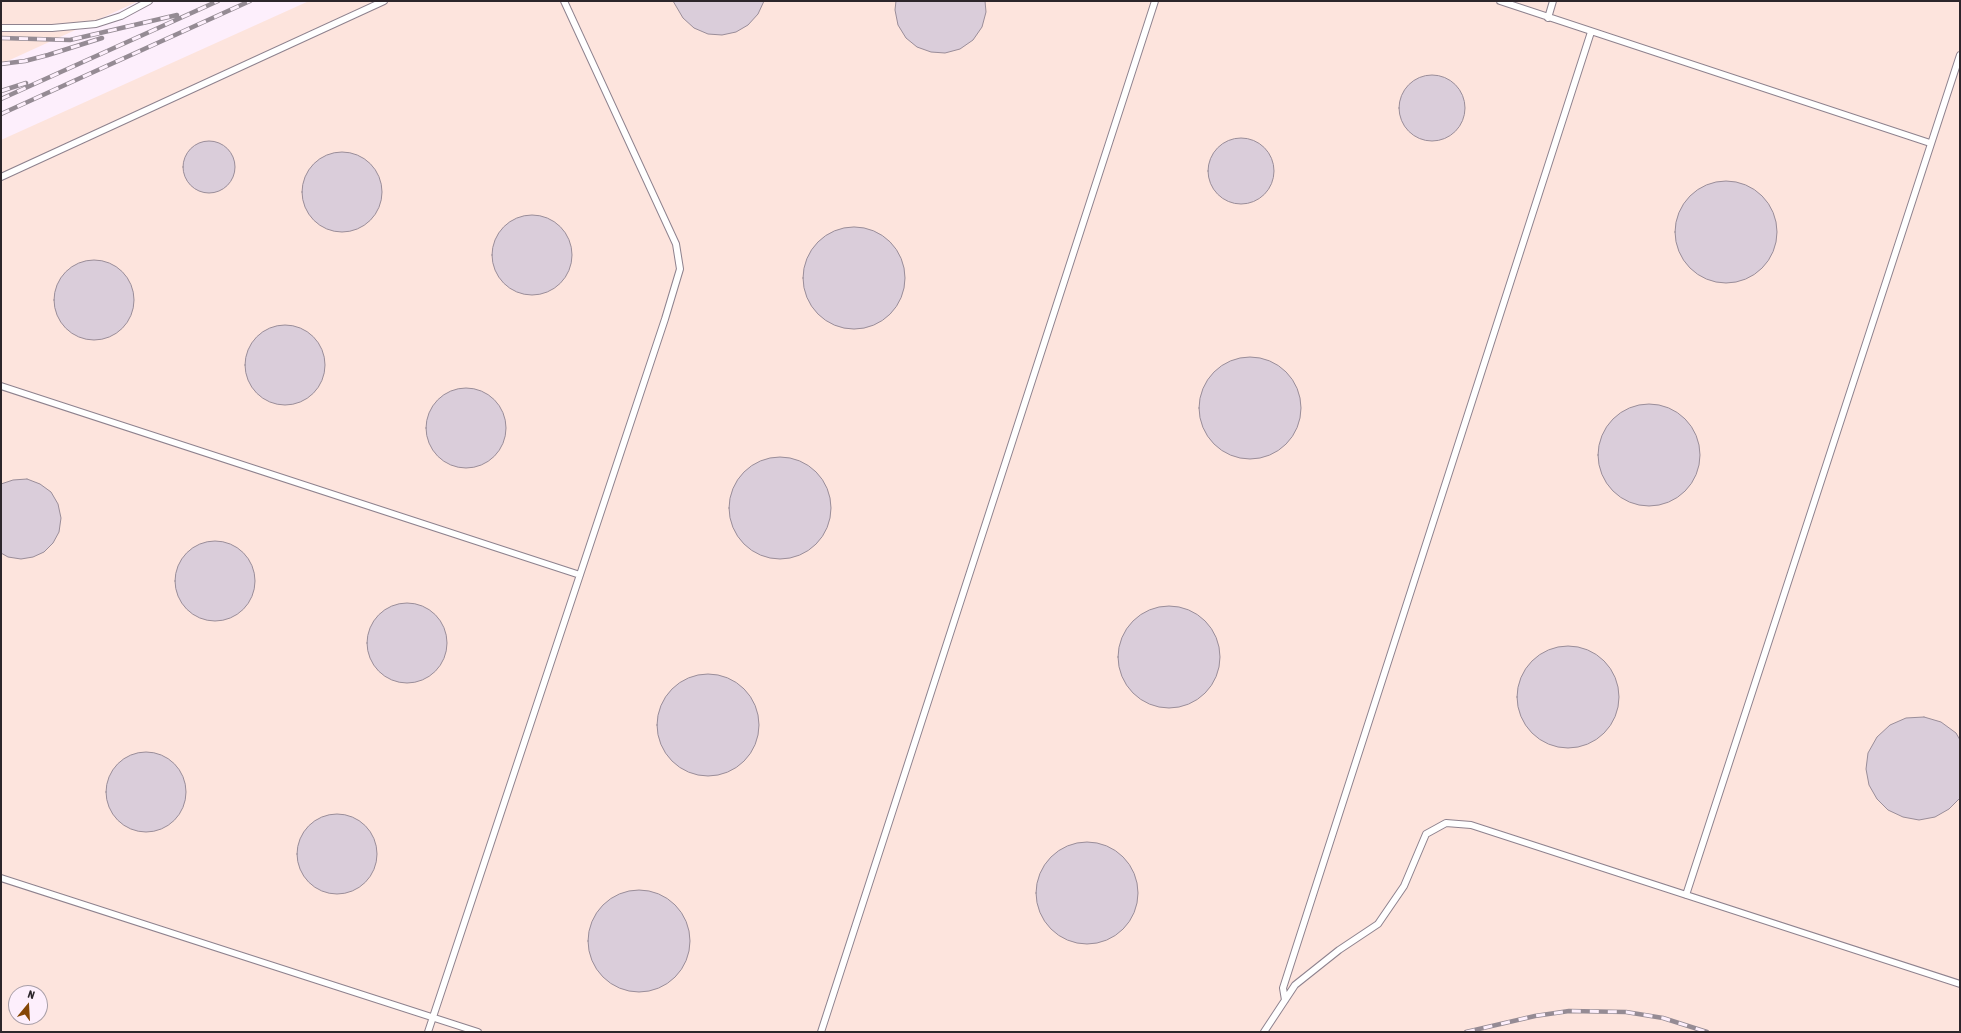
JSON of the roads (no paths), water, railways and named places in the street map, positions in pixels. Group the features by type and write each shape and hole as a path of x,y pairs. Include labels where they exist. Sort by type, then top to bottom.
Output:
{"lane":[{"path":"1,28 52,28 96,24 121,16 149,1"},
{"path":"1,177 384,1"},
{"path":"428,1032 680,270 676,244 564,1"},
{"path":"821,1032 1156,1"},
{"path":"1500,1 1930,143"},
{"path":"1548,18 1553,1"},
{"path":"1285,1000 1283,988 1285,981 1591,32"},
{"path":"1686,895 1930,143 1960,55"},
{"path":"1,386 580,575"},
{"path":"1264,1032 1295,985 1338,950 1378,924 1404,886 1426,834 1446,823 1471,826 1960,984"},
{"path":"1,878 478,1032"}],"railway":[{"path":"1,99 218,1"},
{"path":"1,114 250,1"},
{"path":"1,38 70,40 177,15"},
{"path":"1,64 25,61 102,38"},
{"path":"1,91 26,83"},
{"path":"1466,1032 1535,1016 1569,1011 1626,1012 1663,1018 1707,1032"}]}
